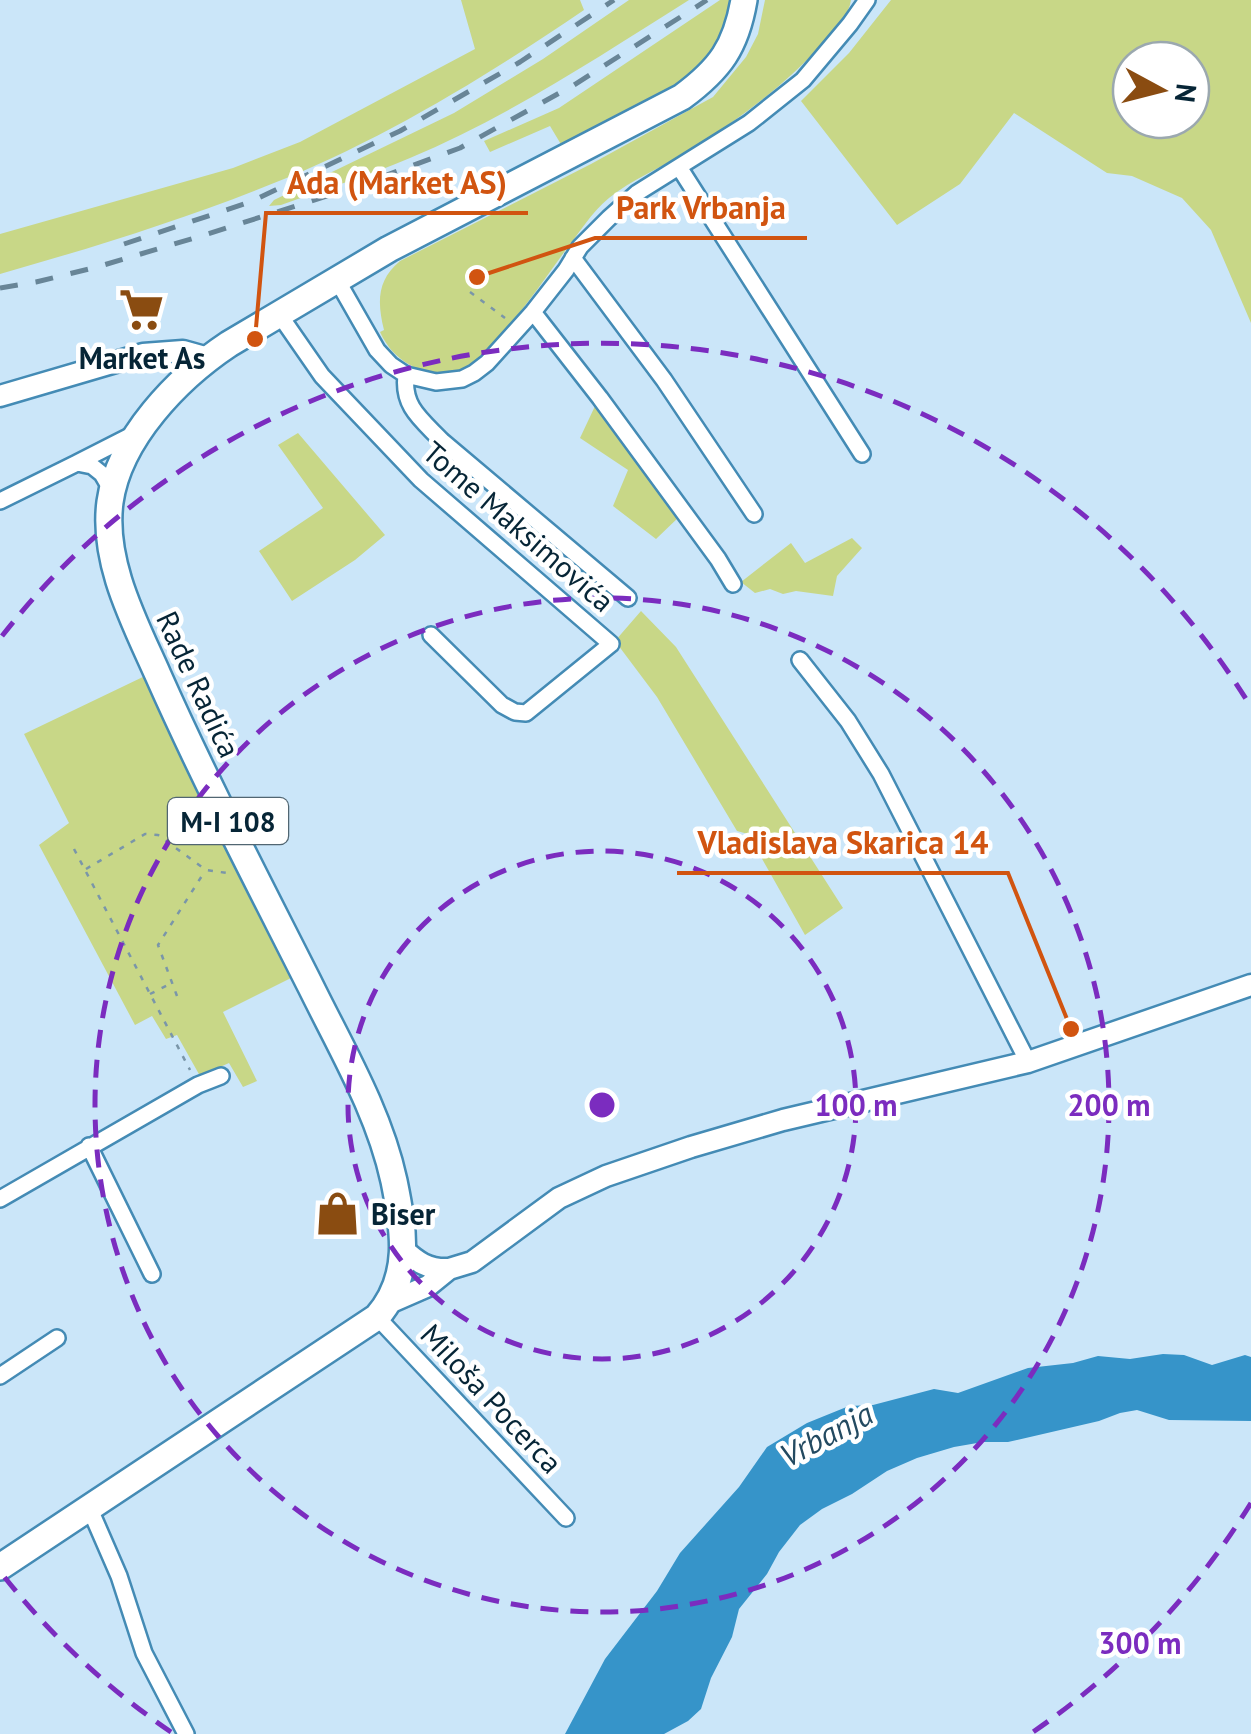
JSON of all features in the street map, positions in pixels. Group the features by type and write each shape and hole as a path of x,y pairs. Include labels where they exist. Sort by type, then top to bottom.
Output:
{"main road":[{"name":"Rade Radića","path":"383,1310 401,1276 402,1248 394,1180 378,1128 132,616 110,534 112,490 123,458 139,431 208,358 389,248 682,97 715,70 731,48 744,0"},
{"path":"0,1567 383,1310"}],"street":[{"path":"337,280 377,350 406,375 436,382 474,374 533,312 580,247 636,193 749,123 803,80 866,0"},
{"path":"679,167 862,454"},
{"path":"573,258 664,380 754,514"},
{"path":"533,312 600,398 733,584"},
{"name":"Tome Maksimovića","path":"280,314 322,376 421,480 611,644 526,712 515,712 502,705 431,635"},
{"path":"161,351 173,367 172,394"},
{"path":"0,396 143,354 183,351 208,358"},
{"path":"406,375 406,399 442,441 628,598"},
{"path":"0,502 139,431"},
{"path":"77,462 92,466 112,490"},
{"path":"800,660 848,721 881,774 1028,1062"},
{"path":"383,1310 428,1286 449,1269 472,1262 558,1198 606,1176 783,1120 1028,1062 1251,985"},
{"path":"0,1198 198,1085 221,1076"},
{"path":"89,1146 152,1274"},
{"path":"402,1248 428,1267 449,1269"},
{"name":"Miloša Pocerca","path":"383,1310 566,1518"},
{"path":"0,1376 57,1338"},
{"path":"89,1507 119,1576 144,1653 186,1734"}],"path":[{"path":"470,292 519,328"},
{"path":"84,869 144,834 158,835 206,870 230,873 252,868"},
{"path":"74,850 198,1085"},
{"path":"177,996 158,945 206,870"},
{"path":"149,995 172,983"}],"green space":[{"path":"461,0 580,0 584,10 431,106 311,168 170,222 0,274 0,234 233,168 300,142 475,49"},
{"path":"629,0 689,0 553,85 446,142 362,177 269,206 274,200 454,113"},
{"path":"720,0 733,0 728,26 700,72 565,151 550,126 490,152 484,141 559,108"},
{"path":"765,0 851,0 827,38 762,100 603,204 520,312 473,363 455,372 435,374 410,365 392,351 380,332 384,330 380,301 392,268 713,97 746,57 758,34"},
{"path":"891,0 1251,0 1251,323 1211,230 1182,198 1132,176 1107,173 1014,113 960,184 897,225 801,101 849,53"},
{"path":"596,404 680,516 656,539 613,506 628,470 580,438"},
{"path":"298,433 385,535 355,560 292,601 259,551 323,508 278,445"},
{"path":"852,538 862,548 837,576 833,596 796,591 783,594 770,589 755,593 741,582 791,543 805,563"},
{"path":"641,611 676,647 843,908 805,935 748,834 737,831 657,697 615,641"},
{"path":"147,675 297,975 223,1012 257,1081 243,1087 229,1063 200,1076 177,1035 166,1039 152,1016 135,1025 39,845 69,823 24,734"}],"water":[{"name":"Vrbanja","path":"1184,1355 1212,1365 1245,1355 1251,1357 1251,1421 1169,1420 1137,1410 1008,1442 954,1447 887,1471 800,1525 739,1609 732,1637 711,1678 701,1709 688,1721 664,1734 565,1734 605,1659 657,1591 680,1553 739,1487 767,1447 807,1423 849,1406 873,1405 934,1389 958,1393 1028,1368 1098,1356 1130,1359"}],"railway":[{"path":"124,244 250,202 400,131 520,62 614,0"},
{"path":"0,288 97,267 201,236 346,190 460,148 574,85 707,0"}],"place":[{"name":"Park Vrbanja","path":"477,277"},
{"name":"Market As","path":"142,310"},
{"name":"Ada (Market AS)","path":"255,339"},
{"name":"Vladislava Skarica 14","path":"1071,1029"},
{"name":"Biser","path":"338,1213"}]}
